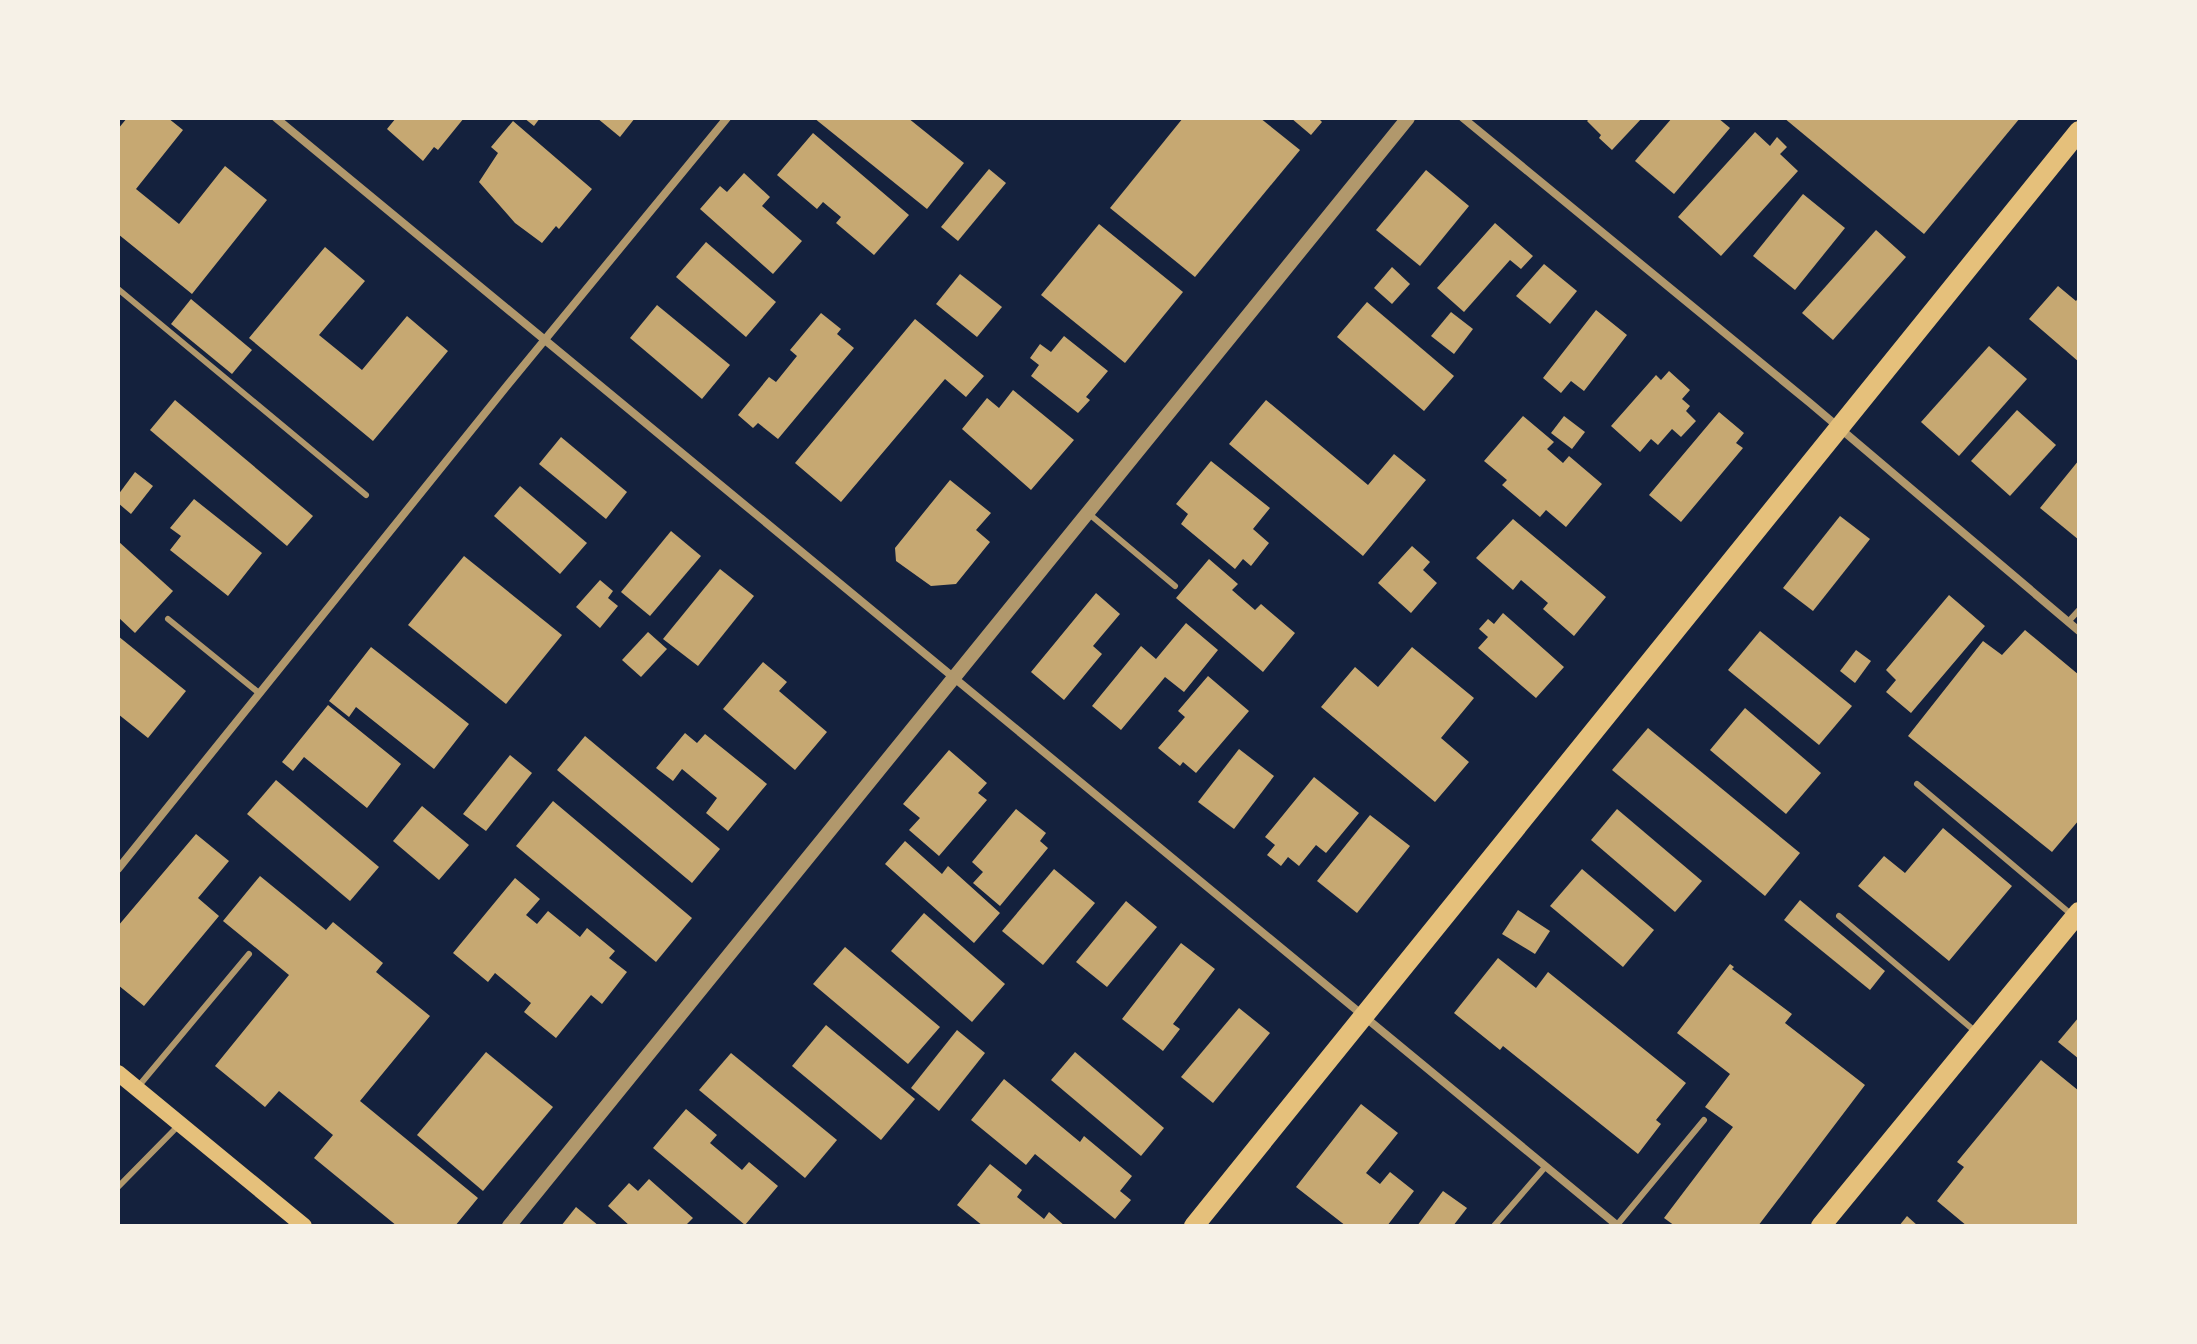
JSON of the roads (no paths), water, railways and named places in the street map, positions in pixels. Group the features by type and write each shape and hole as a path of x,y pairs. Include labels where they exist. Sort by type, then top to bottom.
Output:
{"main road":[{"path":"1194,1226 2079,131"},
{"path":"1821,1226 2077,915"},
{"path":"118,1073 304,1226"}],"street":[{"path":"276,118 1618,1226"},
{"path":"118,869 727,118"},
{"path":"509,1226 1408,118"},
{"path":"1463,118 2079,631"}],"lane":[{"path":"118,289 366,495"},
{"path":"1088,513 1175,586"},
{"path":"2068,622 2079,610"},
{"path":"168,619 259,693"},
{"path":"1917,784 2077,915"},
{"path":"1839,916 1979,1035"},
{"path":"137,1088 249,954"},
{"path":"1618,1226 1704,1120"},
{"path":"118,1187 180,1124"},
{"path":"1494,1226 1546,1166"}]}
